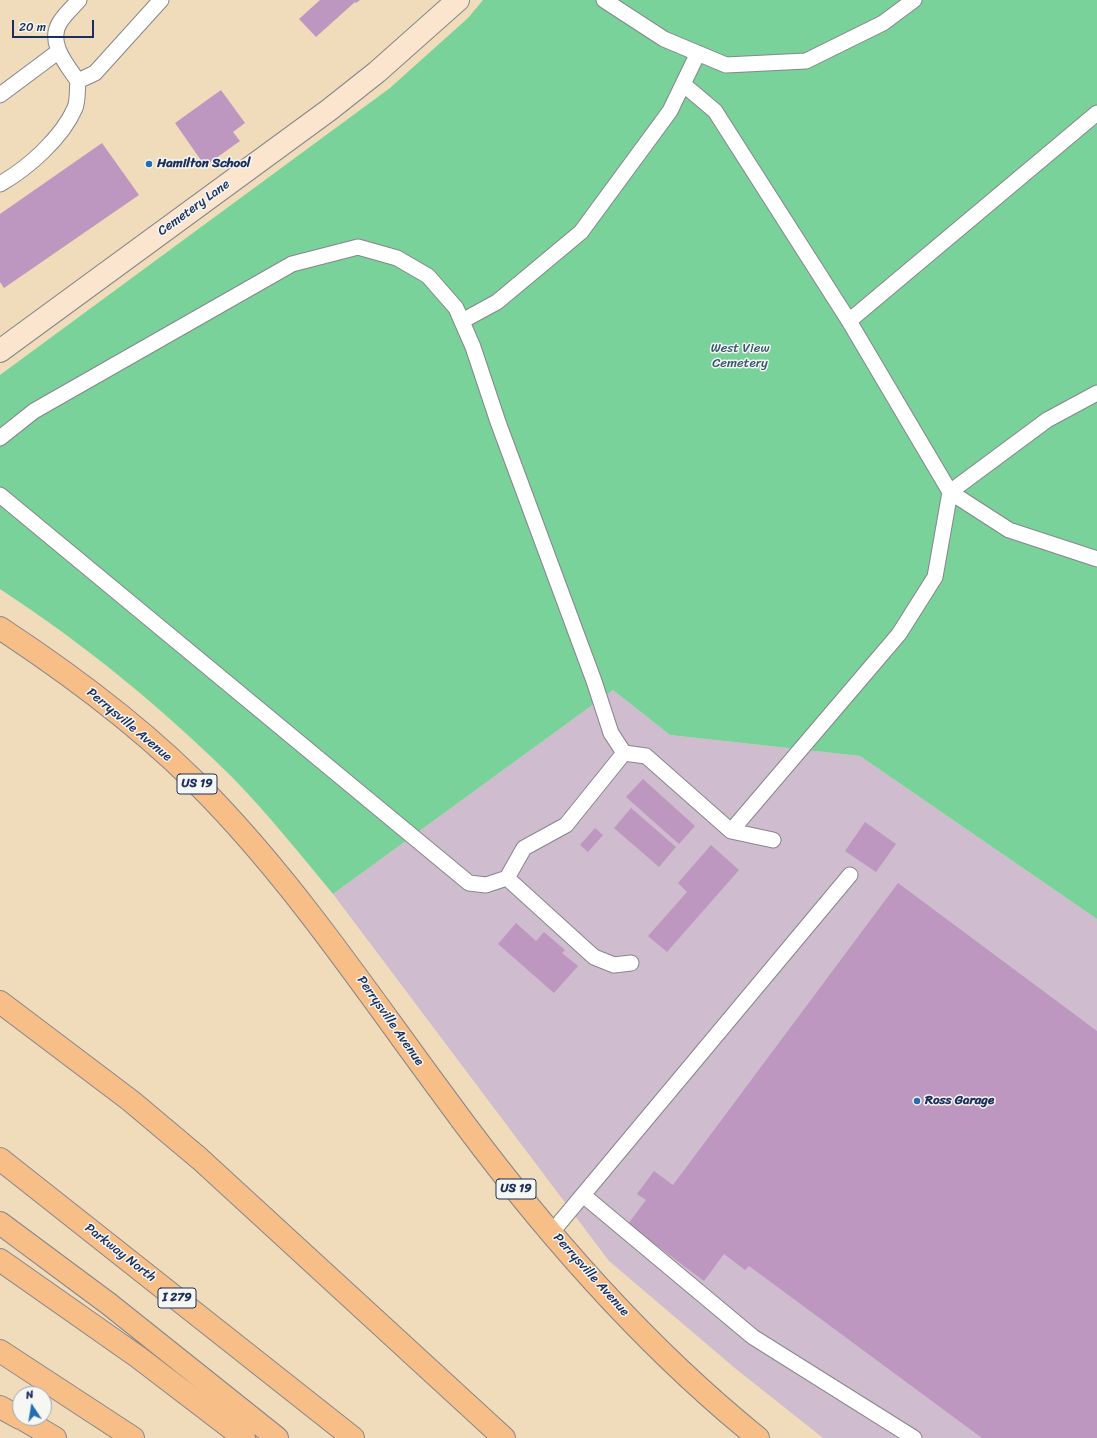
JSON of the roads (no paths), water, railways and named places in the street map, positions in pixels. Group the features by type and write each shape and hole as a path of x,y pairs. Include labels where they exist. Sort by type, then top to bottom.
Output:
{"main road":[{"name":"Perrysville Avenue","path":"0,628 68,674 119,714 212,798 261,852 309,910 353,968 444,1097 498,1167 552,1232 598,1285 647,1336 696,1384 758,1438"},
{"path":"0,1002 132,1101 200,1159 504,1438"},
{"name":"Parkway North","path":"0,1159 353,1438"},
{"path":"0,1223 109,1304 276,1438"},
{"path":"0,1260 138,1357 244,1438"},
{"path":"0,1351 133,1438"},
{"path":"0,1407 12,1414"},
{"path":"34,1426 55,1438"}],"street":[{"name":"Cemetery Lane","path":"0,351 328,110 383,67 458,0"}],"lane":[{"path":"0,184 15,176 57,137 75,107 78,81 62,60 55,38 60,23 79,0"},
{"path":"78,81 95,73 161,0"},
{"path":"604,0 664,39 726,65 806,61 883,23 914,0"},
{"path":"0,95 59,51"},
{"path":"462,322 497,302 581,232 670,111 698,53"},
{"path":"683,84 715,111 849,320 950,492 1009,530 1097,559"},
{"path":"849,320 1097,113"},
{"path":"0,438 34,411 292,264 358,247 397,258 428,276 456,308 473,347 498,422 594,681 611,733 624,753 646,756 731,831 773,840"},
{"path":"731,831 899,634 935,577 950,492 1047,420 1097,393"},
{"path":"0,495 469,883 486,885 507,878 524,848 566,825 624,753"},
{"path":"552,1232 850,875"},
{"path":"507,878 594,957 614,965 631,963"},
{"path":"583,1195 752,1337 914,1438"}],"place":[{"name":"Hamilton School","path":"149,164"},
{"name":"Ross Garage","path":"917,1101"}],"park label":[{"name":"West View Cemetery","path":"740,356"}]}
